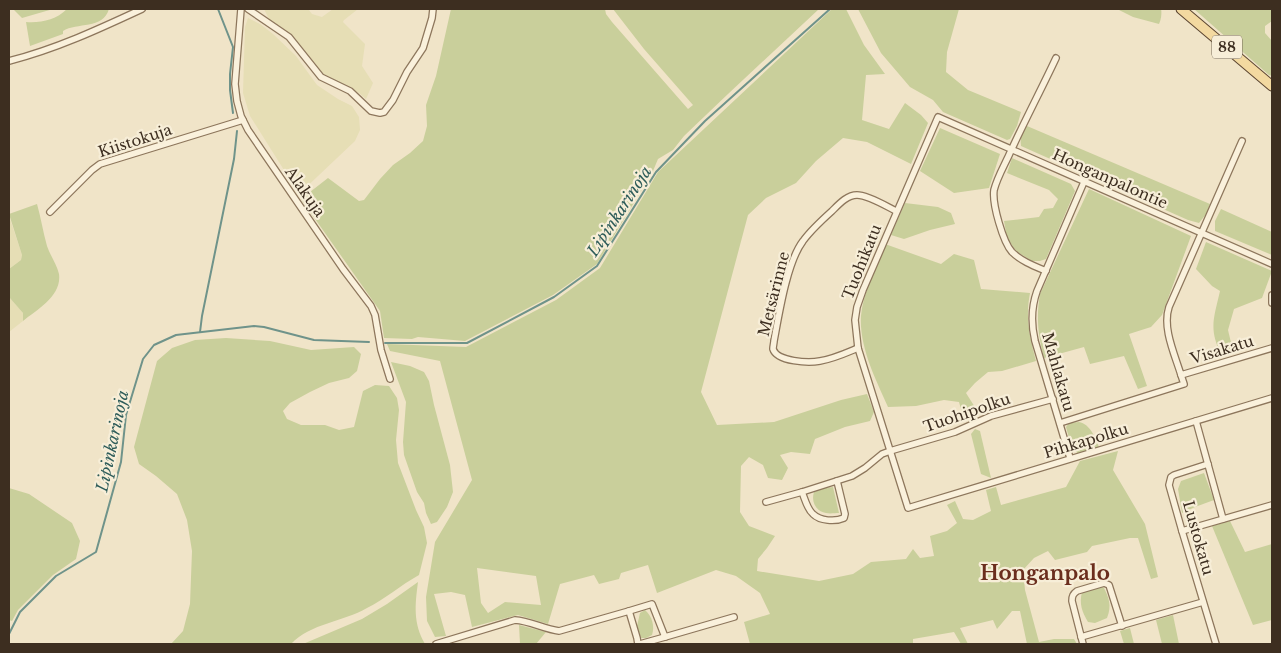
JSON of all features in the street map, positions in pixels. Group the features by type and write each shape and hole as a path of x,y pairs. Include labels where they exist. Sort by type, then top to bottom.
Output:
{"main road":[{"name":"88","path":"1181,9 1272,86"}],"street":[{"path":"9,61 75,40 142,9"},
{"name":"Alakuja","path":"241,9 235,84 237,101 243,120 343,269 371,306 375,315 381,350 390,379"},
{"path":"248,9 289,37 321,77 350,91 376,113 384,112 388,107 407,72 423,48 433,9"},
{"path":"1046,271 1019,258 1005,241 995,206 994,189 1056,58"},
{"name":"Honganpalontie","path":"938,117 1272,264"},
{"name":"Tuohikatu","path":"908,508 858,348 855,320 862,290 938,117"},
{"name":"Kiistokuja","path":"50,212 100,164 243,120"},
{"name":"Visakatu","path":"1242,141 1169,307 1167,316 1168,332 1181,375 1272,348"},
{"name":"Mahlakatu","path":"1070,458 1035,341 1033,307 1034,298 1084,182"},
{"name":"Metsärinne","path":"858,348 820,361 800,362 782,358 776,354 774,341 785,288 794,259 802,242 844,200 851,196 864,196 896,211"},
{"path":"1272,295 1272,303"},
{"path":"1060,423 1184,384 1181,375"},
{"name":"Pihkapolku","path":"908,508 1272,398"},
{"name":"Tuohipolku","path":"766,502 852,476 882,454 890,451 955,432 991,416 1053,399"},
{"path":"1196,421 1223,519"},
{"name":"Lustokatu","path":"1208,464 1174,475 1171,477 1169,485 1216,644"},
{"path":"802,492 812,514 818,518 838,521 844,518 845,514 837,481"},
{"path":"1182,531 1272,505"},
{"path":"1083,644 1072,597 1077,591 1104,583 1108,584 1111,588 1122,626"},
{"path":"1081,637 1203,602"},
{"path":"436,644 515,620 559,631 652,604 665,637"},
{"path":"629,611 639,644 734,617"}],"shaded area":[{"path":"264,9 308,9 312,14 322,17 333,9 358,9 343,22 365,44 362,66 373,83 366,99 359,93 330,80 319,71 270,21"},
{"path":"248,18 273,34 296,56 317,85 352,106 359,117 360,130 355,141 299,194 250,116 243,93 245,27"},
{"path":"9,216 22,255 21,260 9,269"},
{"path":"9,297 23,313 23,321 9,332"}],"green space":[{"path":"13,9 53,9 22,18"},
{"path":"67,9 109,9 106,16 96,23 69,28 63,31 63,34 30,46 26,22 48,20 58,16"},
{"path":"451,9 605,9 612,22 688,109 693,105 644,49 613,9 819,9 684,136 673,150 658,159 653,171 597,264 553,295 465,341 418,337 412,339 384,338 380,311 301,199 328,178 359,201 364,200 393,165 423,141 427,126 426,105 436,76"},
{"path":"832,9 846,9 864,45 885,74 866,75 862,120 889,129 905,103 928,123 911,164 867,142 843,138 816,161 796,183 766,198 748,215 701,392 717,425 774,422 841,400 867,394 874,412 870,421 845,427 815,439 810,454 791,452 780,455 788,468 782,480 768,478 763,465 749,457 741,466 740,512 749,526 775,536 758,559 757,571 819,581 853,574 871,562 906,559 913,549 920,558 934,556 930,536 947,531 957,523 947,505 955,501 963,519 973,520 991,511 986,490 996,487 1001,505 1066,487 1080,461 1118,451 1113,470 1145,524 1158,577 1151,579 1138,538 1092,546 1087,552 1055,560 1048,551 1034,558 1023,570 1025,590 1039,642 1054,639 1074,639 1077,644 1027,644 1020,611 1012,611 997,629 993,620 960,628 968,644 961,644 954,632 913,639 913,644 750,644 744,622 770,614 760,593 736,576 716,570 657,593 648,565 621,573 619,579 599,584 594,575 560,584 548,624 518,615 472,627 465,595 451,592 434,594 446,636 435,637 427,621 426,597 435,542 472,480 440,361 390,351 387,344 466,347 556,300 600,268 658,172","holes":["477,568 536,576 541,605 505,602 488,613 481,603"]},
{"path":"858,9 959,9 947,52 946,72 968,90 1021,112 1017,126 1010,139 1007,140 943,112 933,100 910,87 881,53"},
{"path":"1117,9 1161,9 1160,21 1159,24 1133,17"},
{"path":"1194,9 1272,9 1272,21 1265,26 1265,33 1272,41 1272,76 1269,75"},
{"path":"1027,126 1210,204 1207,213 1199,223 1188,220 1021,146 1021,135"},
{"path":"940,128 1000,154 989,188 954,193 920,171"},
{"path":"1012,158 1071,184 1075,191 1046,259 1040,261 1032,261 1016,251 1007,238 1004,221 1039,217 1044,209 1053,208 1058,199 1049,190 1007,173"},
{"path":"1089,189 1191,236 1162,315 1151,327 1129,334 1147,386 1138,389 1124,356 1090,364 1084,347 1044,358 1038,326 1040,294"},
{"path":"905,203 938,207 951,213 955,224 904,239 891,235"},
{"path":"37,204 47,246 59,274 59,282 53,296 23,321 23,313 9,297 9,269 21,260 22,255 9,214"},
{"path":"1221,209 1272,232 1272,255 1215,231 1215,221"},
{"path":"1206,242 1272,271 1262,298 1234,309 1228,330 1233,351 1222,356 1214,331 1214,316 1220,291 1212,286 1196,269"},
{"path":"885,244 941,264 954,254 974,260 981,289 1030,293 1028,320 1036,361 1002,371 988,372 975,383 966,393 978,412 963,416 959,402 944,400 916,406 888,407 869,363 861,328 864,298"},
{"path":"226,338 270,341 311,350 354,347 361,354 357,371 349,378 329,383 310,392 290,403 283,411 287,419 301,425 325,425 339,430 354,427 363,391 375,385 389,386 397,398 399,410 396,440 398,463 424,527 427,543 419,575 358,613 308,631 291,644 171,644 183,631 190,604 192,551 187,520 177,494 139,464 134,447 157,361 172,348 195,340"},
{"path":"391,362 410,366 424,372 429,381 450,465 453,492 447,507 437,522 431,524 404,455 406,402"},
{"path":"1079,422 1089,428 1099,447 1078,454 1071,445 1066,427 1069,423"},
{"path":"975,429 980,431 991,478 981,474 971,434"},
{"path":"1204,473 1214,500 1182,513 1178,489 1181,481"},
{"path":"833,487 839,513 822,512 815,505 813,499 814,492"},
{"path":"9,488 29,494 72,523 80,541 76,559 53,575 18,610 12,621 9,620"},
{"path":"1230,521 1245,552 1272,544 1272,620 1253,625 1212,526"},
{"path":"418,582 416,614 418,629 425,644 303,644 362,619"},
{"path":"1103,586 1109,602 1107,618 1095,623 1088,622 1082,608 1082,592"},
{"path":"645,610 652,621 653,632 652,635 646,638 641,638 637,626 640,613"},
{"path":"1173,615 1179,644 1162,644 1156,620"},
{"path":"519,625 546,632 536,644 520,644"},
{"path":"1130,628 1134,644 1124,644 1120,631"}],"waterway":[{"path":"218,9 233,47 230,74 233,113"},
{"name":"Lipinkarinoja","path":"385,343 467,343 554,297 597,266 656,172 705,121 830,9"},
{"path":"200,332 234,159 237,131"},
{"name":"Lipinkarinoja","path":"9,634 20,612 56,576 96,552 121,462 126,415 143,359 154,345 176,335 254,326 314,340 369,342"}],"district":[{"name":"Honganpalo","path":"1045,573"}]}
